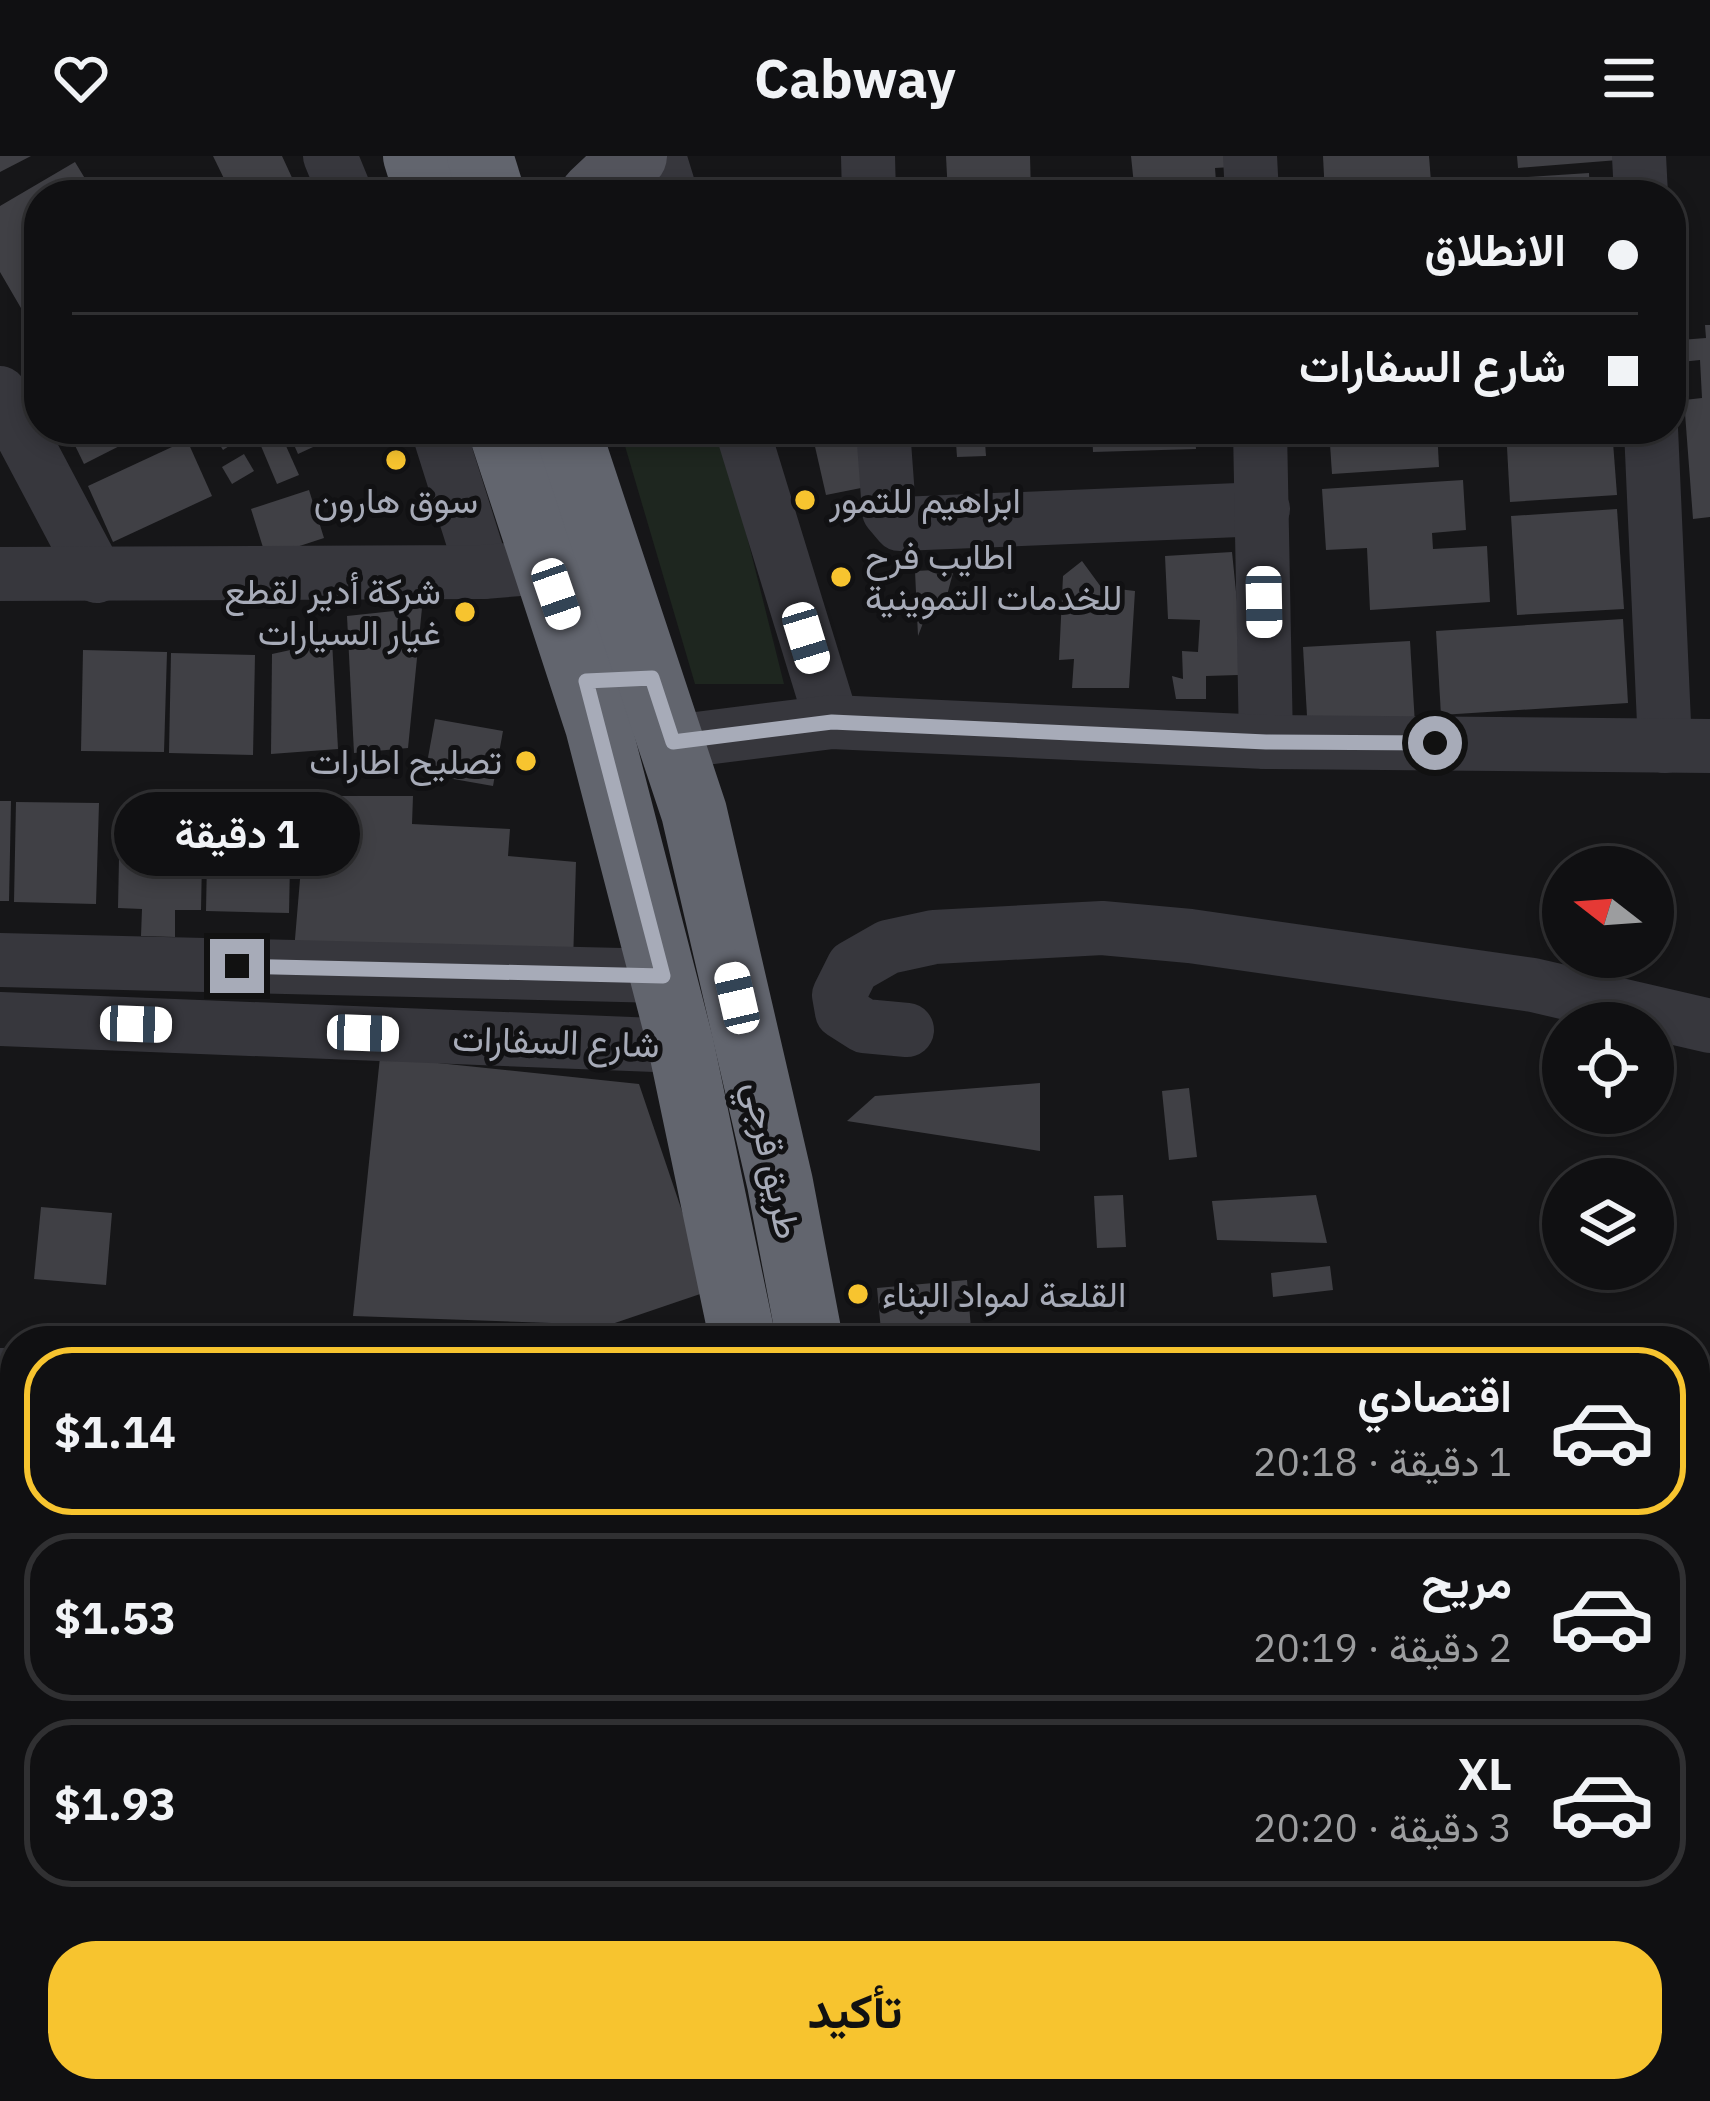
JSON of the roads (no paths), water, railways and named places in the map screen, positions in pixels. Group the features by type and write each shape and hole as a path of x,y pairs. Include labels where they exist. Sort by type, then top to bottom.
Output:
{"highway":[{"name":"طريق قرجي","path":"502,444 514,569 586,681 681,1046 740,1326"},
{"name":"طريق قرجي","path":"572,444 694,812 781,1184 807,1326"},
{"path":"586,681 652,678"}],"main road":[{"path":"608,180 634,156"}],"street":[{"path":"0,393 24,438"},
{"path":"27,444 97,576"},
{"path":"0,574 514,569 446,444"},
{"path":"747,444 832,722"},
{"path":"885,444 889,511 900,524 1263,508"},
{"path":"1261,444 1266,742"},
{"path":"673,742 832,722 1266,742 1688,746 1653,444"},
{"path":"907,1030 864,1026 842,1012 839,995 853,967 889,947 934,937 1102,928 1190,936 1533,985 1710,1026"},
{"name":"شارع السفارات","path":"0,960 663,976"},
{"name":"شارع السفارات","path":"0,1019 681,1046"}],"place":[{"name":"سوق هارون","path":"396,460"},
{"name":"ابراهيم للتمور","path":"805,500"},
{"name":"اطايب فرح للخدمات التموينية","path":"841,577"},
{"name":"شركة أدير لقطع غيار السيارات","path":"465,612"},
{"name":"تصليح اطارات","path":"526,761"},
{"name":"القلعة لمواد البناء","path":"858,1294"}]}
